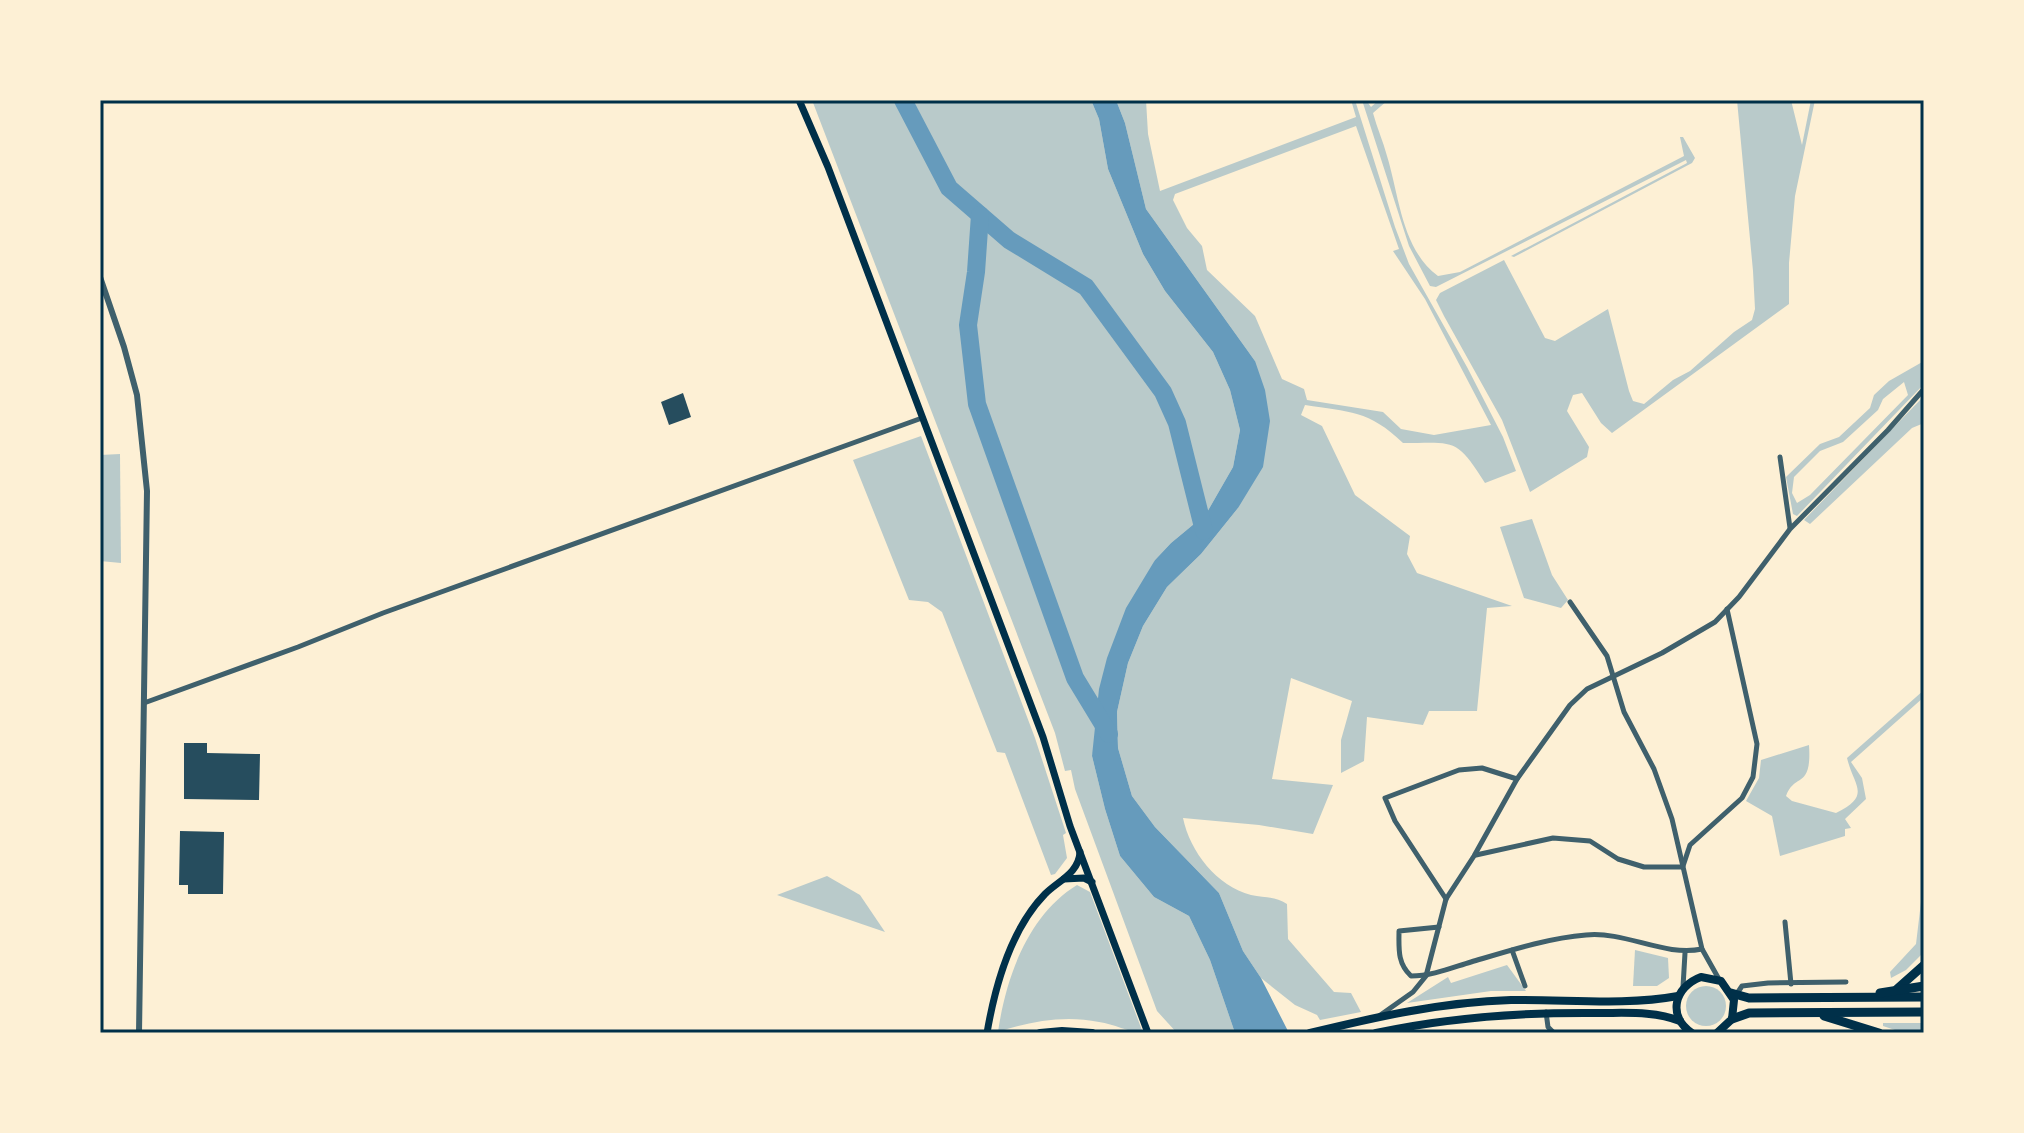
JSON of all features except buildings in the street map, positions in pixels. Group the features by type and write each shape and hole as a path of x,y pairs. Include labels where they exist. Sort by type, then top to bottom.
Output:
{"highway":[{"path":"1897,989 1924,965"},
{"path":"1861,997 1924,986"},
{"path":"1734,994 1749,998 1924,997"},
{"path":"1814,1012 1879,1033"},
{"path":"1731,1021 1749,1013 1924,1012"}],"main road":[{"path":"799,100 822,152 1043,737 1080,850 1148,1033"},
{"path":"987,1033 996,990 1018,934 1045,895 1078,863 1080,850"},
{"path":"1064,879 1084,878 1092,882"},
{"path":"1692,1033 1676,1013 1678,996 1683,987 1701,977 1721,981 1734,994 1731,1021 1717,1033"},
{"path":"1310,1033 1378,1016 1469,1003 1638,1000 1678,996"},
{"path":"1376,1033 1454,1019 1650,1013 1680,1021"},
{"path":"1040,1033 1092,1033"}],"street":[{"path":"100,277 131,370 143,440 147,491 139,1033"},
{"path":"1378,1016 1413,992 1426,976 1446,899 1517,779 1570,705 1587,689 1715,622 1790,529 1924,389"},
{"path":"144,703 407,604 922,418"},
{"path":"1780,457 1790,529"},
{"path":"1570,602 1607,656 1624,712 1654,769 1672,819 1702,949 1721,981"},
{"path":"1682,867 1690,845 1742,798 1753,777 1757,744 1727,609"},
{"path":"1446,899 1395,821 1385,798 1459,770 1482,768 1517,779"},
{"path":"1474,856 1553,838 1590,841 1618,859 1644,867 1682,867"},
{"path":"1785,922 1791,984"},
{"path":"1439,927 1399,931 1400,959 1404,970 1411,976 1426,976 1512,950 1584,935 1613,934 1685,953 1702,949"},
{"path":"1512,950 1525,986"},
{"path":"1683,987 1685,953"},
{"path":"1734,994 1742,986 1846,982"},
{"path":"1547,1016 1548,1027 1554,1033"},
{"path":"1727,1033 1731,1021"}],"shaded area":[{"path":"812,100 1091,100 1099,119 1108,169 1143,254 1165,291 1213,352 1230,390 1240,430 1233,467 1206,514 1155,560 1092,756 1120,856 1154,897 1189,916 1210,960 1235,1033 1177,1033 1157,1011 1075,789 1071,770 1065,771 1055,733"},
{"path":"1116,100 1146,100 1148,134 1160,191 1356,117 1351,100 1355,100 1409,264 1467,367 1503,437 1516,471 1485,483 1467,457 1453,446 1403,443 1369,418 1305,405 1301,415 1322,426 1355,495 1410,536 1407,554 1417,573 1512,606 1487,608 1477,711 1429,711 1423,725 1367,717 1364,761 1341,773 1341,740 1352,701 1291,678 1272,779 1333,785 1313,834 1183,818 1192,843 1216,876 1239,891 1287,904 1288,939 1334,992 1351,993 1361,1012 1320,1020 1261,978 1243,951 1219,893 1155,827 1132,796 1118,748 1117,712 1128,663 1143,626 1167,587 1201,554 1238,508 1255,361 1146,209 1125,123","holes":["1356,126 1399,249 1393,251 1425,299 1491,425 1434,435 1401,429 1383,412 1307,400 1304,389 1282,379 1255,316 1207,270 1202,246 1187,228 1173,200 1175,194"]},
{"path":"1362,100 1366,100 1371,107 1379,100 1388,100 1373,113 1409,237 1426,265 1438,276 1460,272 1684,156 1680,137 1683,137 1695,158 1692,163 1514,257 1511,256 1687,163 1686,160 1436,287 1430,286 1409,246"},
{"path":"1737,100 1791,100 1802,145 1811,100 1815,100 1795,196 1789,304 1612,433 1601,423 1582,393 1573,395 1567,411 1589,447 1587,457 1530,492 1502,420 1436,300 1440,293 1504,260 1545,338 1555,341 1608,309 1629,391 1633,401 1644,404 1752,320 1755,309 1753,271"},
{"path":"1924,361 1924,384 1797,516 1793,514 1786,477 1820,444 1839,437 1870,408 1874,395 1889,381","holes":["1904,382 1908,395 1810,495 1797,503 1792,493 1794,477 1820,451 1843,442 1878,410 1883,399"]},
{"path":"1924,396 1924,423 1912,428 1810,524 1804,520"},
{"path":"921,436 1035,738 1066,833 1063,835 1067,858 1055,874 1051,875 1005,753 997,752 942,612 928,602 909,600 853,460"},
{"path":"120,454 121,563 100,561 100,455"},
{"path":"1532,519 1552,575 1568,600 1561,608 1524,598 1500,527"},
{"path":"1924,690 1924,697 1851,762 1862,778 1866,799 1845,819 1851,828 1845,829 1845,836 1780,856 1772,816 1746,801 1759,778 1761,760 1809,745 1808,769 1786,796 1792,801 1836,813 1854,801 1858,790 1847,758"},
{"path":"827,876 860,895 885,932 777,895"},
{"path":"1924,877 1924,952 1906,970 1891,978 1890,972 1916,944"},
{"path":"1077,885 1090,892 1143,1033 1074,1019 1035,1022 998,1032 1007,990 1022,949 1045,913"},
{"path":"1635,950 1668,958 1669,978 1657,986 1633,986"},
{"path":"1507,965 1526,991 1491,991 1407,1003 1448,977 1451,983"},
{"path":"1706,986 1720,992 1726,1006 1720,1020 1706,1026 1692,1020 1686,1006 1692,992"},
{"path":"1883,1023 1924,1023 1924,1033 1904,1033 1883,1026"}],"water":[{"path":"1091,100 1116,100 1125,123 1146,209 1255,361 1265,390 1270,421 1263,467 1238,508 1201,554 1167,587 1143,626 1128,663 1117,712 1118,748 1132,796 1155,827 1219,893 1243,951 1261,978 1289,1033 1235,1033 1210,960 1189,916 1154,897 1120,856 1092,756 1099,689 1126,608 1155,560 1206,514 1233,467 1240,430 1230,390 1213,352 1165,291 1143,254 1108,169 1099,119"}],"waterway":[{"path":"903,100 949,188 1009,240 1086,287 1163,392 1177,423 1204,531"},
{"path":"980,215 968,325 977,404 1075,678 1109,734"}]}
